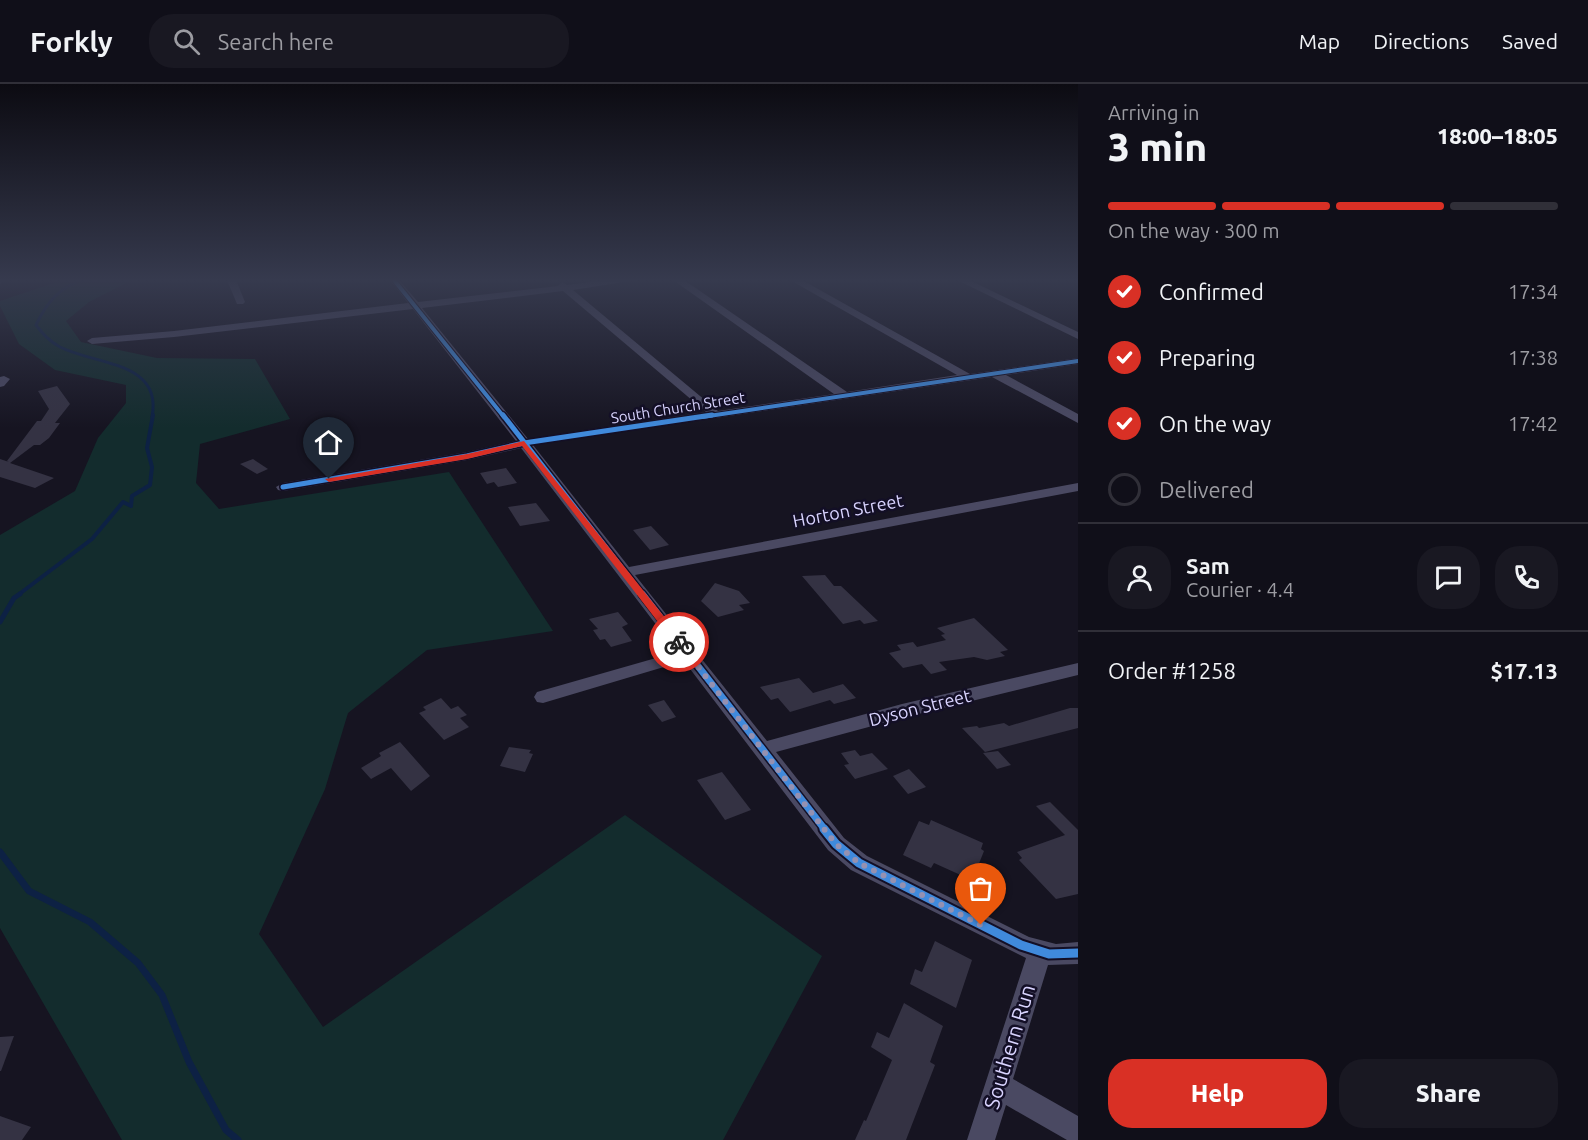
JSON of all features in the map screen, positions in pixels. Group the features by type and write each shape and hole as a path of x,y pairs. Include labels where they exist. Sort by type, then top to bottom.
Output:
{"street":[{"path":"92,341 213,329"},
{"path":"434,329 762,749 847,854 859,863 1039,953 1064,956 1078,953"},
{"path":"615,329 715,414"},
{"path":"749,329 844,395"},
{"path":"882,329 968,377"},
{"path":"1064,329 1078,336"},
{"name":"South Church Street","path":"283,487 467,456 524,443 1078,361"},
{"path":"995,374 1078,419"},
{"name":"Horton Street","path":"625,572 1078,487"},
{"path":"543,697 689,654"},
{"name":"Dyson Street","path":"762,749 902,711 1078,669"},
{"name":"Southern Run","path":"981,1140 1039,953"},
{"path":"999,1086 1078,1131"}],"green space":[{"path":"12,329 72,329 81,342 157,358 255,359 290,419 200,444 196,483 219,509 449,472 553,631 427,650 348,713 325,789 259,934 323,1027 625,815 822,956 723,1140 122,1140 0,928 0,535 75,491 98,438 126,403 126,385 55,370 19,344"}],"building":[{"path":"57,386 70,404 55,423 60,423 49,438 40,445 34,445 10,463 54,478 35,488 0,477 0,459 9,462 7,461 37,421 41,421 49,409 38,391"},
{"path":"253,459 268,469 257,474 240,464"},
{"path":"506,468 517,483 498,487 494,482 487,484 480,473"},
{"path":"536,503 550,521 520,526 508,507"},
{"path":"651,526 669,545 650,550 633,530"},
{"path":"825,575 834,586 841,586 878,621 864,624 860,620 843,624 802,576"},
{"path":"715,583 739,591 750,603 739,605 744,610 718,617 701,601"},
{"path":"618,612 628,624 622,627 632,641 611,647 605,639 600,640 593,630 598,629 589,619"},
{"path":"974,618 1008,650 1000,652 1005,656 987,660 974,657 939,662 947,670 931,674 922,664 903,668 889,653 901,650 897,645 913,642 917,647 946,640 941,635 945,634 937,628"},
{"path":"799,678 813,693 843,684 856,698 834,704 830,700 790,712 778,698 771,700 760,687"},
{"path":"441,698 451,709 458,706 467,715 460,718 469,727 444,740 419,713 426,710 423,707"},
{"path":"664,700 676,717 662,722 648,705"},
{"path":"1070,708 1078,708 1078,728 985,752 962,728 977,726 979,728 1004,723 1009,726"},
{"path":"400,742 430,776 411,791 391,768 371,779 361,768 381,756 379,753"},
{"path":"509,747 531,750 529,753 533,754 525,772 500,766"},
{"path":"855,750 860,756 872,753 888,769 855,779 844,765 849,764 841,753"},
{"path":"998,751 1011,765 997,769 983,753"},
{"path":"909,769 926,787 908,794 893,776"},
{"path":"722,772 751,810 725,820 697,780"},
{"path":"1050,802 1078,830 1078,894 1056,899 1019,860 1022,858 1017,852 1065,835 1036,806"},
{"path":"931,820 983,843 981,849 984,851 974,876 966,873 965,877 934,863 931,868 903,855 919,821 929,825"},
{"path":"935,941 972,960 956,1008 910,984 915,969 922,972"},
{"path":"904,1003 943,1026 930,1062 935,1065 906,1140 855,1140 864,1120 866,1121 892,1060 871,1047 877,1032 889,1038"},
{"path":"14,1036 1,1071 0,1071 0,1037"},
{"path":"0,1116 31,1127 22,1140 0,1140"}],"waterway":[{"path":"40,329 60,347 107,362 137,375 147,385 153,399 152,417"},
{"path":"18,595 92,539 123,502 131,506 132,496 150,485 152,467 147,448 153,415"},
{"path":"0,622 14,598 20,594"},
{"path":"0,852 29,891 90,922 138,963 162,995 189,1062 226,1130 238,1140"}],"cycle path":[{"path":"435,329 836,844 859,863 1021,945 1049,954 1078,953"},
{"path":"283,487 467,456 524,443 1078,361"}],"way so far":[{"path":"679,642 836,844 859,863 981,925"}],"route":[{"path":"329,479 467,456 524,443 679,642"}]}
